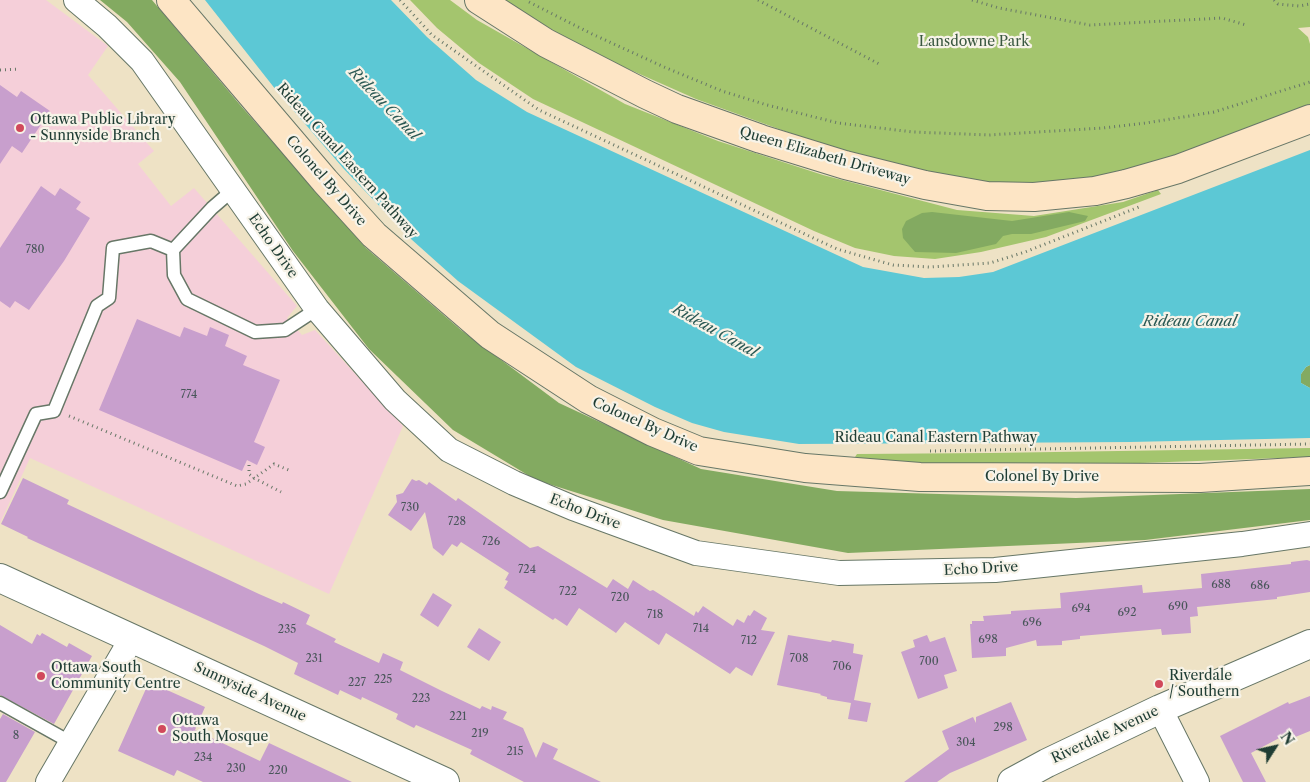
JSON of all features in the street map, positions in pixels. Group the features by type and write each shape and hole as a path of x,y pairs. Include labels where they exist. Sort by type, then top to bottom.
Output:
{"main road":[{"name":"Colonel By Drive","path":"171,0 325,181 374,235 490,335 588,399 653,432 699,450 805,468 920,477 1200,478 1310,471"},
{"name":"Queen Elizabeth Driveway","path":"479,0 546,43 678,109 845,165 925,185 987,196 1034,197 1095,191 1126,184 1178,169 1310,119"}],"street":[{"name":"Echo Drive","path":"76,0 142,61 318,309 395,400 449,450 514,484 696,553 839,573 994,570 1242,544 1310,534"},
{"name":"Sunnyside Avenue","path":"0,578 444,782"},
{"path":"48,782 132,638"},
{"name":"Riverdale Avenue","path":"1012,782 1047,763 1160,709 1310,644"},
{"path":"1160,709 1197,782"}],"lane":[{"path":"234,189 212,208 174,250 174,275 188,299 255,332 285,330 318,309"},
{"path":"0,492 36,414 54,411 97,306 109,298 113,248 151,241 174,250"},
{"path":"0,703 70,742"}],"path":[{"path":"526,0 592,34 722,91 823,120 913,132 989,135 1103,128 1146,123 1214,112 1310,82"},
{"path":"758,0 881,65"},
{"path":"972,0 1007,10 1090,25 1222,18 1246,25"},
{"path":"1274,0 1278,4 1299,6 1310,4"},
{"path":"0,72 20,69"},
{"path":"54,411 86,422 237,486 246,484 274,464 291,471"},
{"name":"Rideau Canal Eastern Pathway","path":"924,451 1310,444"},
{"path":"249,465 249,474 281,492"}],"shaded area":[{"path":"0,0 46,0 108,46 88,75 154,151 138,164 171,206 194,188 297,306 287,318 293,325 302,335 315,330 403,426 329,594 30,458 0,523"}],"green space":[{"path":"100,0 152,0 241,106 366,248 461,330 559,403 701,469 837,491 1076,498 1310,489 1310,520 1145,540 848,553 663,520 536,480 453,430 369,349 293,251 180,82 127,22"},
{"path":"410,0 450,0 477,20 625,104 718,141 823,175 957,210 1034,216 1123,202 1158,190 1161,194 1046,237 981,252 935,259 894,256 855,248 814,231 533,99 479,63 437,28"},
{"name":"Lansdowne Park","path":"504,0 1310,0 1310,27 1298,28 1308,37 1310,44 1310,104 1187,155 1107,175 1059,182 990,183 917,169 823,145 696,99 617,64 564,37"},
{"path":"932,212 1012,221 1069,212 1088,216 1085,221 1031,234 1003,236 996,244 956,253 915,252 903,238 902,229 906,221 922,213"},
{"path":"1310,365 1310,388 1301,383 1301,374"},
{"path":"1310,448 1310,457 1028,467 862,460 855,457 857,454"}],"water":[{"name":"Rideau Canal","path":"205,0 391,0 427,37 476,80 527,112 863,267 924,278 959,277 993,272 1310,150 1310,365 1301,374 1301,383 1310,388 1310,438 1130,442 799,444 724,432 692,423 655,407 576,367 458,281 411,239 343,168 276,90"}],"building":[{"name":"Ottawa Public Library - Sunnyside Branch","path":"0,85 17,97 21,91 50,111 22,153 12,146 0,164"},
{"path":"41,186 55,196 60,188 81,202 76,209 90,218 64,261 29,310 15,301 10,308 0,301 0,248"},
{"path":"137,319 180,337 184,327 207,336 210,327 229,335 225,346 247,356 243,365 280,380 254,442 265,447 257,465 247,460 242,471 99,410"},
{"path":"23,478 69,500 67,504 259,594 282,604 283,602 310,615 306,624 336,639 334,642 379,663 383,653 403,662 400,670 442,691 480,709 482,706 491,710 492,706 507,712 503,719 523,728 536,758 543,742 558,749 553,759 601,782 524,782 470,754 472,750 416,725 414,728 396,719 398,714 362,697 361,700 340,690 338,695 294,674 298,663 264,646 27,538 1,524"},
{"path":"412,479 419,480 427,485 429,482 456,501 458,498 530,548 538,546 607,588 613,579 628,589 633,580 650,591 653,590 694,616 696,611 698,613 703,606 733,626 737,619 744,623 748,615 750,616 754,610 767,618 761,630 775,632 752,676 736,667 730,674 666,633 659,645 625,622 616,633 579,608 567,626 555,618 553,620 504,588 508,581 505,580 509,573 461,542 457,547 452,544 443,556 433,548 425,512 411,531 388,515 397,502 396,495 403,493"},
{"path":"1310,561 1310,592 1277,597 1277,599 1197,607 1198,616 1190,617 1191,633 1162,635 1161,629 1080,636 1080,639 1062,641 1062,645 1037,646 1036,640 1006,648 1006,656 972,658 970,624 972,624 972,621 984,621 983,616 1011,614 1011,611 1061,608 1060,593 1142,585 1143,593 1202,588 1201,574 1291,564 1291,562"},
{"path":"433,593 452,605 438,627 420,615"},
{"name":"Ottawa South Community Centre","path":"0,625 32,644 37,634 40,636 42,633 67,647 69,643 92,656 54,724 0,695"},
{"path":"479,628 501,642 489,661 467,647"},
{"path":"788,635 854,644 853,653 863,655 854,700 871,703 867,722 848,719 851,703 827,699 827,697 821,694 777,685"},
{"path":"927,635 930,642 945,637 957,671 944,675 948,688 918,699 901,652 915,647 913,640"},
{"path":"149,682 205,707 195,730 260,761 269,743 352,782 203,782 177,770 174,776 118,751"},
{"path":"1310,696 1310,731 1288,740 1285,735 1251,753 1266,782 1243,782 1220,736 1288,702 1289,704"},
{"path":"1011,702 1027,740 950,773 937,782 904,782 949,749 942,731 973,717 976,723 976,717"},
{"path":"3,714 35,732 6,782 0,782 0,719"}],"place":[{"name":"Ottawa Public Library - Sunnyside Branch","path":"20,128"},
{"name":"Ottawa South Community Centre","path":"41,676"},
{"name":"Riverdale / Southern","path":"1159,684"},
{"name":"Ottawa South Mosque","path":"162,729"}]}
